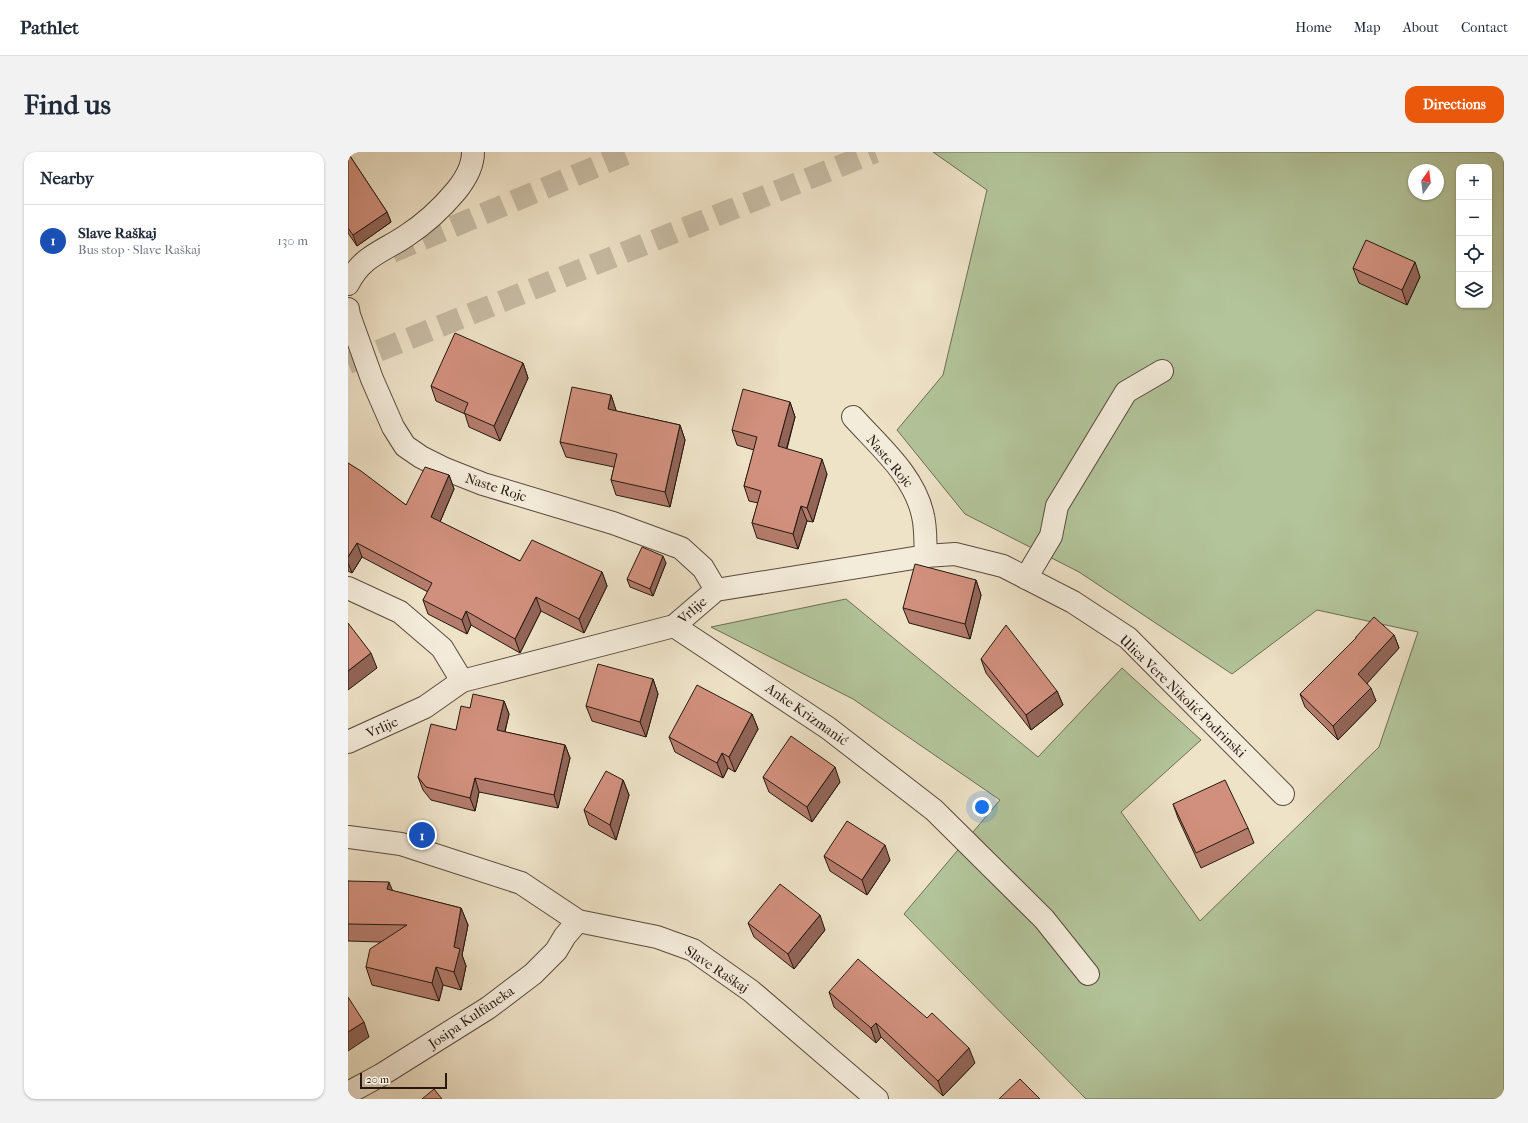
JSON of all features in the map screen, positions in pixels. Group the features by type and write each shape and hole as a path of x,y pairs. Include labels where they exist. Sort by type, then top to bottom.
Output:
{"street":[{"path":"348,284 354,271 373,255 405,237 428,221 446,203 464,180 473,157 473,152"},
{"name":"Naste Rojc","path":"348,309 372,379 393,427 405,446 421,457 445,469 483,484 613,523 681,548 703,568 716,590"},
{"path":"1026,578 1051,536 1057,506 1126,392 1162,371"},
{"name":"Naste Rojc","path":"853,417 907,477 918,496 924,517 926,556"},
{"name":"Vrlije","path":"348,742 425,707 462,681 674,626 716,590 926,556 955,554 1003,566 1026,578"},
{"name":"Ulica Vere Nikolić-Podrinski","path":"1026,578 1073,602 1128,638 1283,794"},
{"path":"348,588 400,612 442,648 462,681"},
{"name":"Anke Krizmanić","path":"674,626 828,728 934,810 1044,919 1088,974"},
{"name":"Slave Raškaj","path":"348,836 401,844 521,883 578,921 657,937 693,950 751,991 877,1099"},
{"name":"Josipa Kulfaneka","path":"348,1093 381,1075 488,1008 533,974 556,951 578,921"}],"green space":[{"path":"933,152 1504,152 1504,1099 1086,1099 904,914 1000,800 853,699 711,627 846,599 1038,757 1122,668 1201,740 1121,812 1200,921 1379,747 1418,632 1317,610 1232,674 1079,572 965,514 897,430 943,375 987,190"}],"building":[{"path":"348,153 387,212 353,235 348,228"},
{"path":"1366,240 1415,262 1402,290 1353,268"},
{"path":"455,333 523,363 494,426 464,413 468,403 431,386"},
{"path":"572,387 611,395 608,409 680,425 665,492 611,480 617,454 560,442"},
{"path":"743,389 790,402 778,446 822,459 807,508 801,506 793,534 752,523 761,491 744,486 757,437 732,430"},
{"path":"348,463 406,505 425,467 449,475 431,517 520,561 532,540 602,572 579,619 536,597 515,639 466,611 462,620 423,600 432,583 357,543 348,557"},
{"path":"642,547 663,556 650,589 627,579"},
{"path":"915,564 976,580 965,624 903,608"},
{"path":"1374,617 1394,635 1358,674 1371,688 1333,726 1300,694 1356,638"},
{"path":"348,623 371,653 348,671"},
{"path":"1006,625 1057,691 1026,715 981,659"},
{"path":"598,664 653,679 640,722 586,706"},
{"path":"697,685 752,714 729,757 722,753 717,763 669,737"},
{"path":"473,694 504,701 497,730 565,745 554,795 475,778 470,798 426,787 418,777 431,724 456,730 461,706 470,708"},
{"path":"791,736 835,767 807,807 763,777"},
{"path":"606,771 623,780 610,825 584,810"},
{"path":"1225,780 1248,828 1196,853 1173,804"},
{"path":"847,821 885,845 862,880 824,856"},
{"path":"348,881 389,882 387,889 461,908 454,947 460,949 454,972 436,967 432,983 366,967 370,949 407,925 348,924"},
{"path":"780,884 820,915 788,954 748,923"},
{"path":"858,959 927,1018 932,1013 969,1048 938,1081 876,1023 871,1028 829,992"},
{"path":"348,997 364,1022 348,1032"},
{"path":"1020,1079 1040,1099 999,1099"},
{"path":"434,1089 442,1099 422,1099"}],"tunnel":[{"path":"392,252 631,152"},
{"path":"348,363 875,152"}],"place":[{"name":"Slave Raškaj","path":"422,835"}]}
